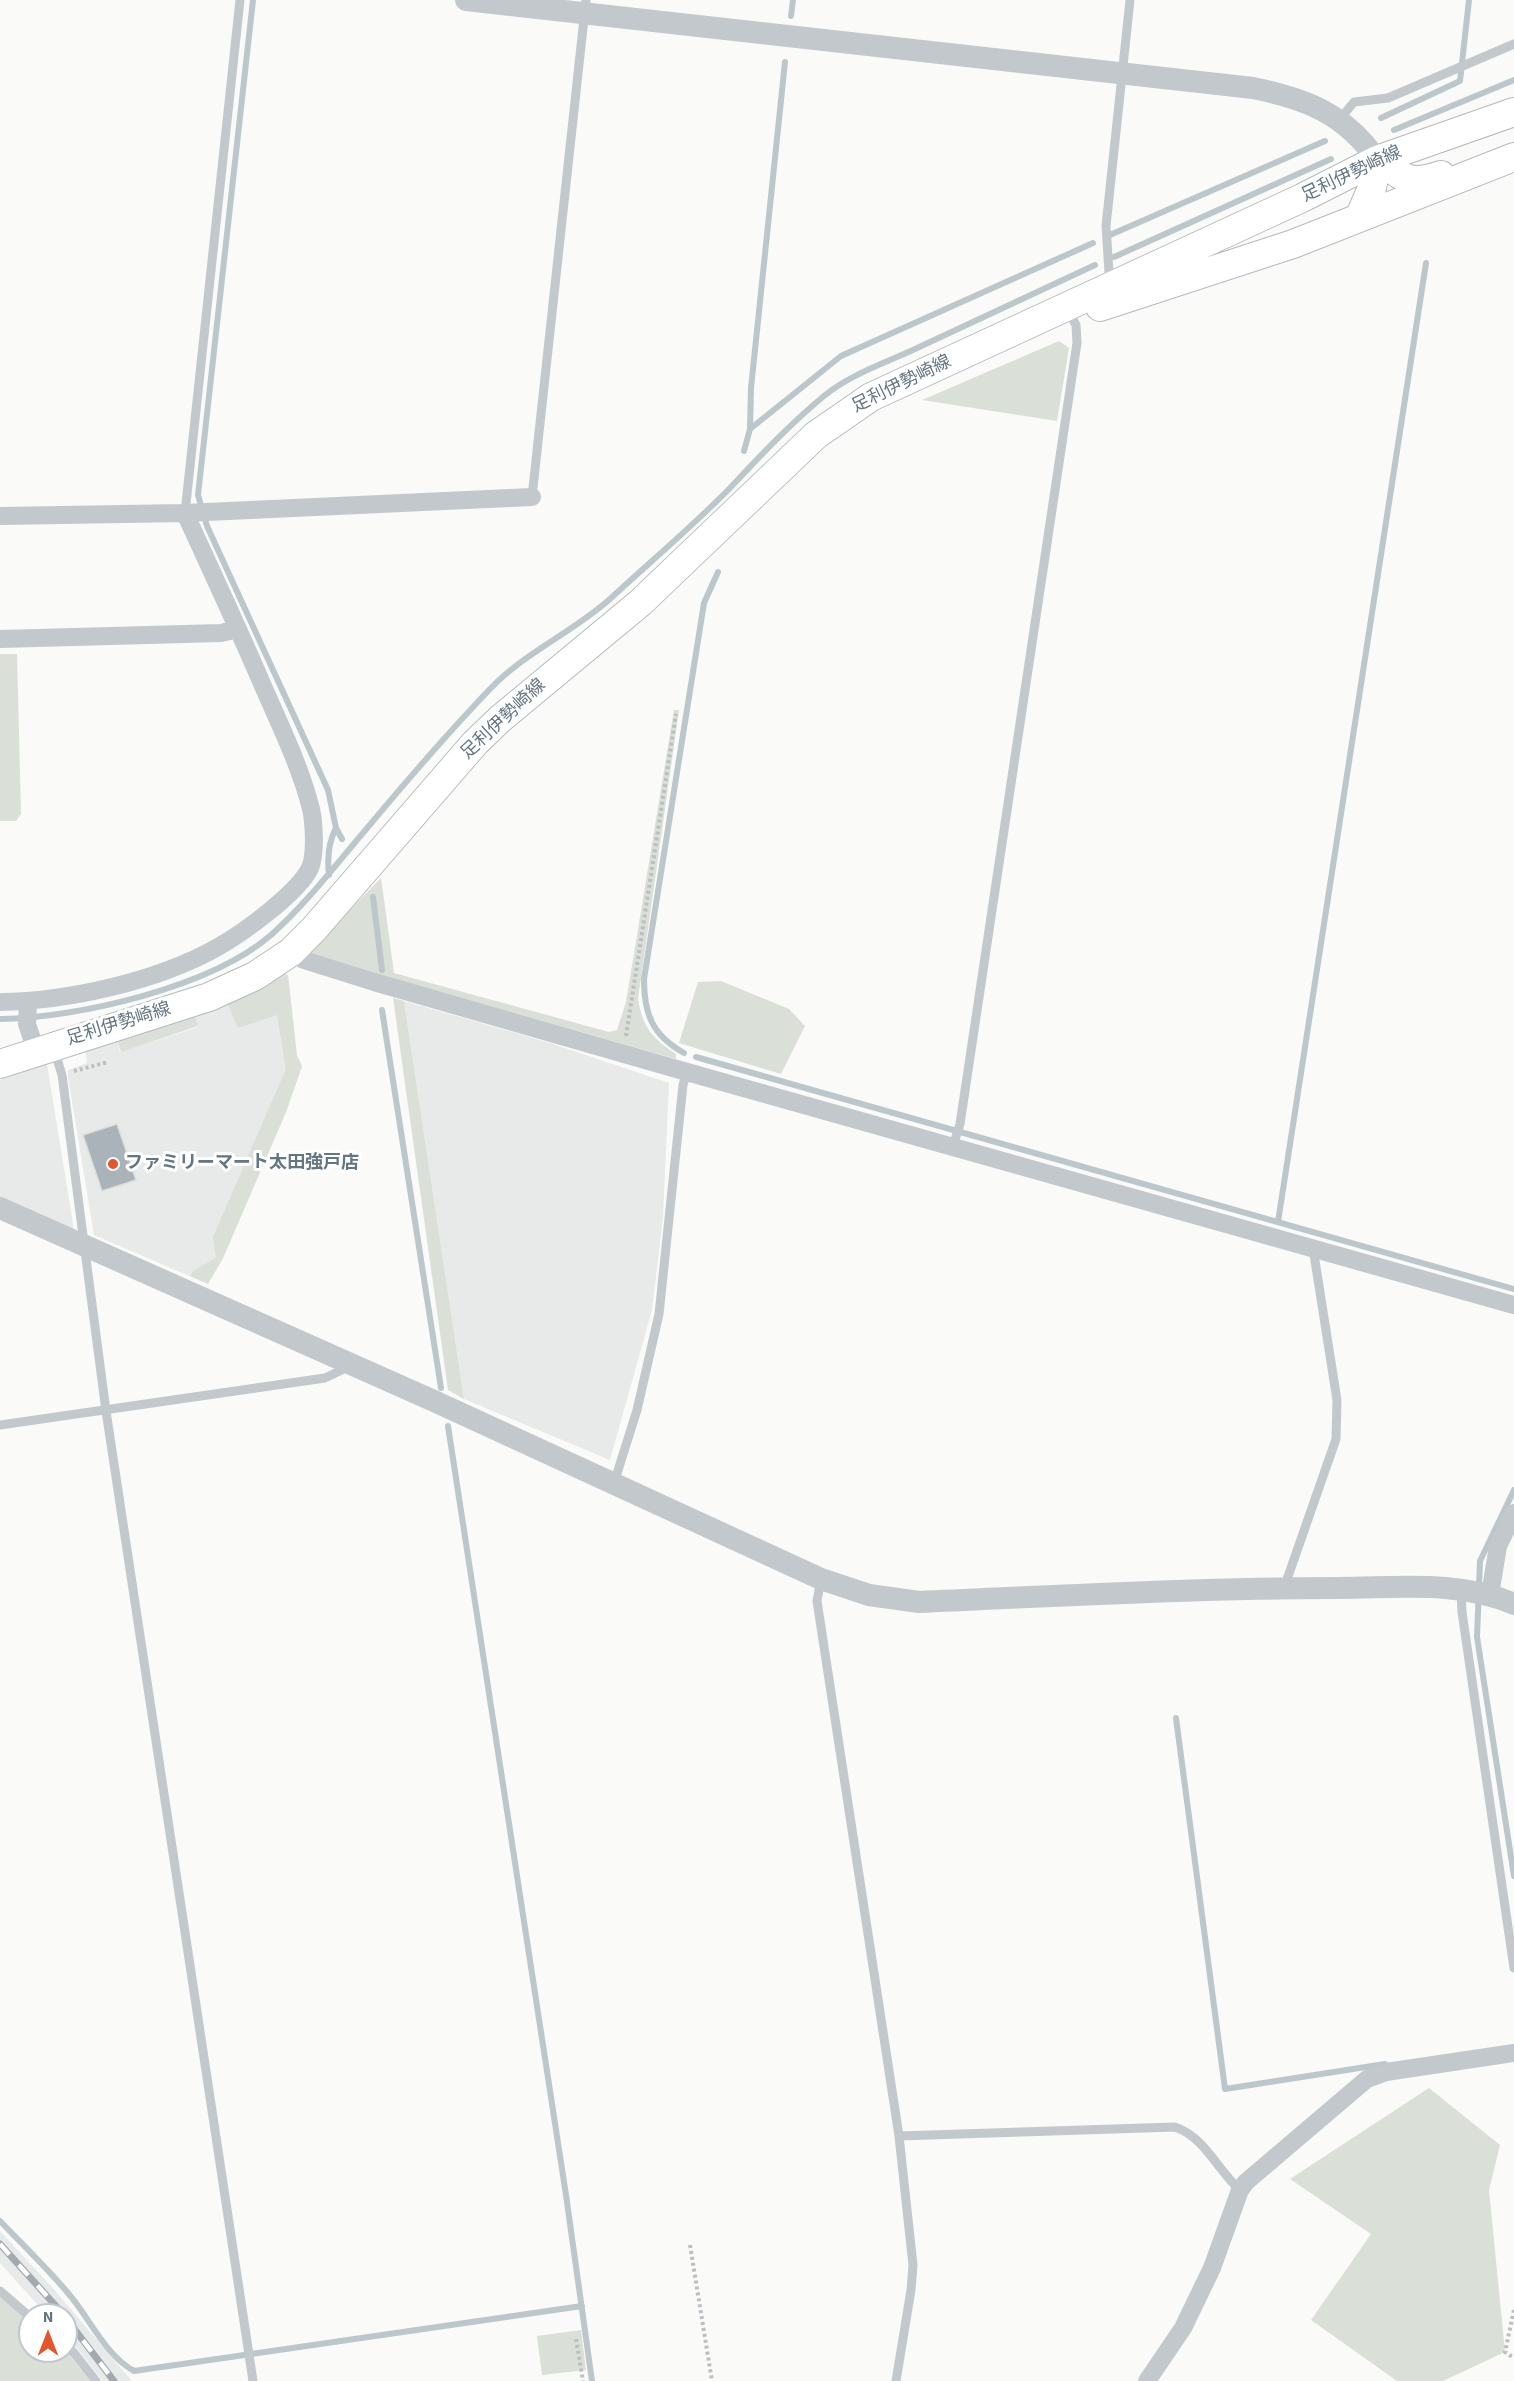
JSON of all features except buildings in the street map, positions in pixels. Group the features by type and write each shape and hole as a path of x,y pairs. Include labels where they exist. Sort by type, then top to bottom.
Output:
{"main road":[{"name":"足利伊勢崎線","path":"0,1064 229,989 273,965 291,952 343,897 475,743 533,690 640,603 816,435 871,397 1292,202 1377,160 1514,112"},
{"path":"1359,218 1372,188 1377,160 1405,179 1416,181 1439,176 1500,154 1505,153 1514,157"},
{"name":"足利伊勢崎線","path":"998,339 1293,244 1514,157"}],"street":[{"path":"466,0 585,7 1273,92 1298,100 1340,119 1362,139 1377,160"},
{"path":"0,516 185,513 532,497"},
{"path":"0,1002 28,1012 73,995 152,976 199,958 261,918 284,898 310,867 313,840 312,812 308,798 279,721 185,513"},
{"path":"0,639 221,633 238,629"},
{"path":"291,952 304,960 375,982 1514,1305"},
{"path":"28,1012 44,1049"},
{"path":"0,1208 434,1401 821,1579 869,1595 919,1602 1284,1588 1436,1588 1490,1595 1514,1604"},
{"path":"1490,1595 1498,1546 1514,1513"},
{"path":"1147,2381 1183,2328 1212,2268 1240,2190 1246,2182 1367,2079 1386,2072 1514,2053"}],"lane":[{"path":"185,513 240,0"},
{"path":"1113,284 1108,272 1106,225 1130,0"},
{"path":"532,497 585,7"},
{"path":"1340,119 1354,102 1388,98 1514,44"},
{"path":"953,1146 960,1124 1077,343 1076,325 1071,316"},
{"path":"44,1049 62,1075 106,1411 253,2381"},
{"path":"614,1485 637,1410 659,1314 683,1085 687,1072"},
{"path":"1284,1588 1336,1439 1337,1400 1313,1248"},
{"path":"0,1425 325,1378 352,1365"},
{"path":"821,1579 817,1601 899,2136 913,2265 896,2381"},
{"path":"1461,1591 1514,1968"},
{"path":"899,2136 1175,2127 1195,2138 1240,2190"},
{"path":"0,2291 18,2307"},
{"path":"78,2358 96,2381"}],"path":[{"path":"622,1053 630,1019 675,714"},
{"path":"68,1073 108,1062"},
{"path":"690,2245 712,2381"},
{"path":"1514,2310 1505,2352 1514,2358"},
{"path":"576,2339 583,2381"}],"shaded area":[{"path":"1059,341 1069,348 1057,421 922,400"},
{"path":"0,654 17,654 21,814 16,821 0,821"},
{"path":"674,710 679,710 638,999 646,1025 661,1043 676,1054 676,1059 307,954 381,878 394,973 609,1032 617,1030 626,1002"},
{"path":"281,973 288,975 297,1056 302,1066 286,1112 223,1258 208,1284 190,1276 193,1271 216,1258 213,1237 286,1069 277,1015 238,1028 226,1001"},
{"path":"288,975 297,1056 302,1066 286,1112 223,1258 208,1284 94,1235 68,1070 87,1063 85,1050 117,1040 120,1052 198,1027 194,1014 226,1001 231,1013"},
{"path":"721,981 789,1009 805,1026 781,1074 679,1043 698,982"},
{"path":"393,998 404,1001 464,1399 448,1390"},
{"path":"404,1001 547,1042 669,1083 663,1217 652,1310 610,1460 464,1399"},
{"path":"194,1014 198,1026 121,1052 117,1040"},
{"path":"47,1064 74,1230 0,1197 0,1080"},
{"path":"1429,2088 1500,2145 1489,2190 1505,2352 1443,2381 1397,2381 1311,2320 1371,2234 1290,2179"},
{"path":"0,2231 66,2303 36,2303 0,2263"},
{"path":"0,2297 18,2312 18,2363 76,2363 90,2381 0,2381"},
{"path":"78,2318 132,2381 103,2381 78,2350"},
{"path":"581,2330 586,2370 542,2375 537,2336"}],"waterway":[{"path":"253,0 198,495 207,526 328,790 336,828 342,839"},
{"path":"791,16 793,0"},
{"path":"1381,118 1460,81 1469,0"},
{"path":"744,451 750,429 751,388 785,62"},
{"path":"1394,130 1514,80"},
{"path":"1110,235 1325,141"},
{"path":"1114,257 1331,159"},
{"path":"750,429 841,356 1093,243"},
{"path":"1278,1222 1426,263"},
{"path":"0,1019 67,1013 142,996 214,970 245,953 271,935 307,899 425,760 503,676 610,599 702,516 787,429 824,396 868,370 1095,265"},
{"path":"684,1053 664,1039 652,1022 646,1003 644,979 704,603 718,572"},
{"path":"329,875 329,851 336,828"},
{"path":"373,897 382,970"},
{"path":"382,1010 441,1388"},
{"path":"696,1057 1514,1289"},
{"path":"448,1426 566,2195 592,2381"},
{"path":"1514,1490 1480,1561 1477,1637 1514,1876"},
{"path":"1176,1718 1225,2089 1385,2064"},
{"path":"0,2221 68,2293 114,2355 134,2371 582,2306"}],"railway":[{"path":"0,2244 53,2303"},
{"path":"78,2334 114,2381"}],"place":[{"name":"ファミリーマート太田強戸店","path":"113,1164"}]}
